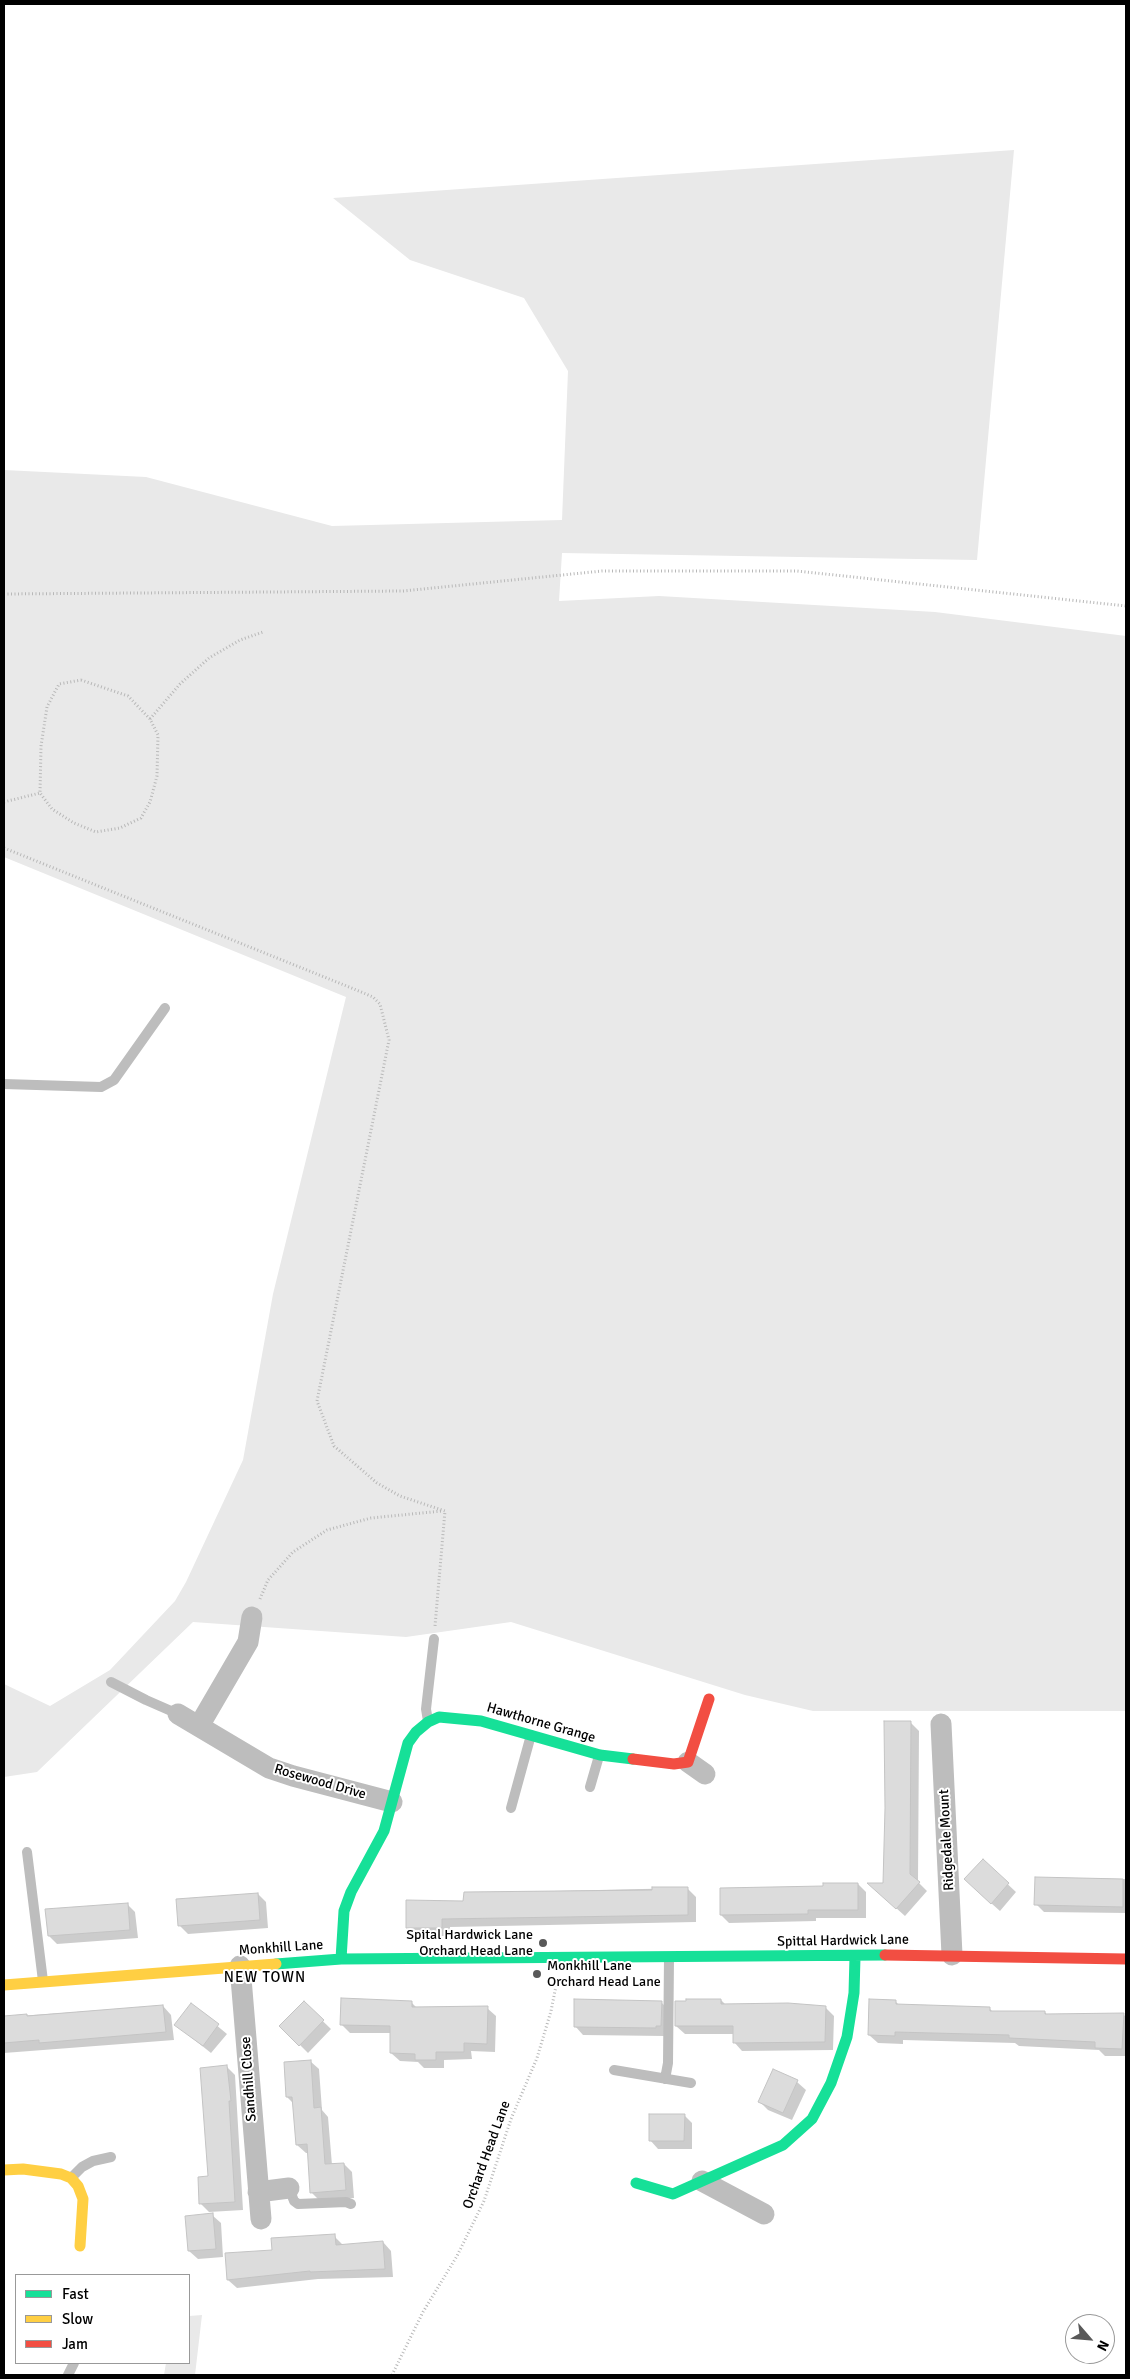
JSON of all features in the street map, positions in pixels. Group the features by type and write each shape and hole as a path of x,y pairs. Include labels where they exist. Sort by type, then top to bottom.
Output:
{"street":[{"path":"199,1726 211,1709 225,1678 248,1642 252,1617"},
{"name":"Hawthorne Grange","path":"428,1722 440,1717 481,1721 532,1734 600,1756 697,1768 709,1699"},
{"name":"Rosewood Drive","path":"178,1714 269,1768 392,1802"},
{"path":"341,1959 344,1911 351,1892 384,1831 408,1743 416,1732 428,1722"},
{"name":"Ridgedale Mount","path":"941,1724 952,1955"},
{"name":"Spittal Hardwick Lane","path":"561,1958 952,1955 1126,1959"},
{"path":"636,2183 673,2194 783,2145 812,2119 831,2083 847,2037 854,1993 856,1957"},
{"name":"Monkhill Lane","path":"4,1985 341,1959 561,1958"},
{"name":"Sandhill Close","path":"240,1966 261,2219"},
{"path":"4,2170 23,2169 61,2174 71,2178 78,2186 83,2199 80,2246"},
{"path":"702,2181 764,2214"},
{"path":"258,2192 289,2188"}],"lane":[{"path":"4,1084 101,1087 114,1080 165,1008"},
{"path":"428,1722 426,1709 434,1639"},
{"path":"112,1682 178,1714"},
{"path":"511,1808 532,1734"},
{"path":"590,1787 600,1756"},
{"path":"27,1852 43,1982"},
{"path":"665,2079 668,2063 669,1957"},
{"path":"614,2070 691,2083"},
{"path":"71,2178 82,2167 93,2161 111,2157"},
{"path":"289,2188 294,2201 298,2204 346,2202 351,2204"}],"path":[{"path":"4,594 403,591 602,571 797,571 1126,606"},
{"path":"150,719 180,684 209,658 240,640 263,632"},
{"path":"81,680 128,696 150,719 158,735 157,776 150,802 141,818 120,828 96,832 74,823 52,808 40,793 41,746 47,707 59,684 81,680"},
{"path":"4,802 40,793"},
{"path":"4,848 373,997 380,1004 389,1040 317,1401 334,1446 370,1477 400,1496 445,1511"},
{"path":"252,1617 268,1580 293,1552 327,1530 371,1518 445,1511"},
{"path":"434,1639 445,1511"},
{"name":"Orchard Head Lane","path":"392,2375 423,2312 457,2256 484,2201 511,2119 537,2058 551,2011 561,1958"}],"shaded area":[{"path":"1014,150 977,560 562,553 559,601 659,596 935,612 1126,636 1126,1711 813,1711 745,1695 511,1622 406,1637 193,1622 37,1772 4,1777 4,1684 50,1706 110,1670 175,1601 186,1582 243,1460 273,1294 346,997 4,857 4,470 146,477 332,526 562,520 568,371 524,298 410,260 333,198"},
{"path":"202,2315 195,2375 164,2375 166,2364 190,2364 190,2316"}],"building":[{"path":"884,1721 911,1721 910,1874 920,1882 896,1909 867,1883 883,1883 885,1808"},
{"path":"983,1859 1009,1883 991,1904 964,1879"},
{"path":"1035,1877 1123,1879 1123,1907 1034,1905"},
{"path":"823,1883 858,1883 858,1910 808,1910 808,1914 720,1915 720,1888 823,1886"},
{"path":"652,1887 688,1887 688,1915 442,1919 442,1928 406,1928 406,1900 463,1901 464,1892 652,1890"},
{"path":"258,1893 260,1920 178,1926 176,1899"},
{"path":"128,1903 130,1930 48,1936 45,1909"},
{"path":"341,1998 412,2001 412,2007 488,2006 487,2044 464,2043 464,2052 436,2052 436,2060 415,2060 415,2054 390,2053 390,2026 340,2025"},
{"path":"574,1999 662,2001 661,2026 656,2026 656,2028 574,2027"},
{"path":"686,1999 721,1999 721,2004 788,2003 826,2006 825,2042 733,2043 733,2026 675,2026 675,2001 686,2001"},
{"path":"869,1999 896,2000 896,2004 990,2007 990,2011 1045,2011 1045,2014 1124,2013 1122,2049 1095,2048 1095,2042 1009,2038 1009,2035 895,2032 895,2036 868,2035"},
{"path":"304,2001 324,2020 299,2046 279,2026"},
{"path":"191,2003 219,2024 203,2046 174,2025"},
{"path":"163,2005 166,2032 39,2043 39,2040 4,2043 4,2016 27,2014 27,2016"},
{"path":"311,2060 314,2108 321,2107 325,2164 344,2163 346,2190 310,2193 307,2144 296,2145 292,2097 286,2097 284,2062"},
{"path":"227,2065 231,2101 229,2101 235,2202 199,2204 198,2177 208,2176 200,2068"},
{"path":"773,2069 798,2080 783,2113 758,2102"},
{"path":"649,2114 685,2114 684,2141 649,2141"},
{"path":"213,2213 216,2249 188,2251 185,2216"},
{"path":"335,2234 336,2245 383,2241 385,2269 310,2271 227,2280 225,2253 272,2250 271,2238"}],"traffic: fast":[{"path":"341,1959 344,1911 351,1892 384,1831 408,1743 416,1732 428,1722 439,1717 481,1721 600,1755 633,1759"},
{"path":"276,1964 341,1959 885,1955"},
{"path":"636,2183 673,2194 783,2145 812,2119 831,2083 847,2037 854,1993 855,1957"}],"traffic: slow":[{"path":"4,1985 276,1964"},
{"path":"4,2170 23,2169 61,2174 71,2178 78,2186 83,2199 80,2246"}],"traffic: jam":[{"path":"633,1759 674,1764 688,1762 709,1699"},
{"path":"885,1955 1126,1959"}],"place":[{"name":"Spital Hardwick Lane Orchard Head Lane","path":"543,1943"},
{"name":"Monkhill Lane Orchard Head Lane","path":"537,1974"}],"district":[{"name":"NEW TOWN","path":"265,1978"}]}
